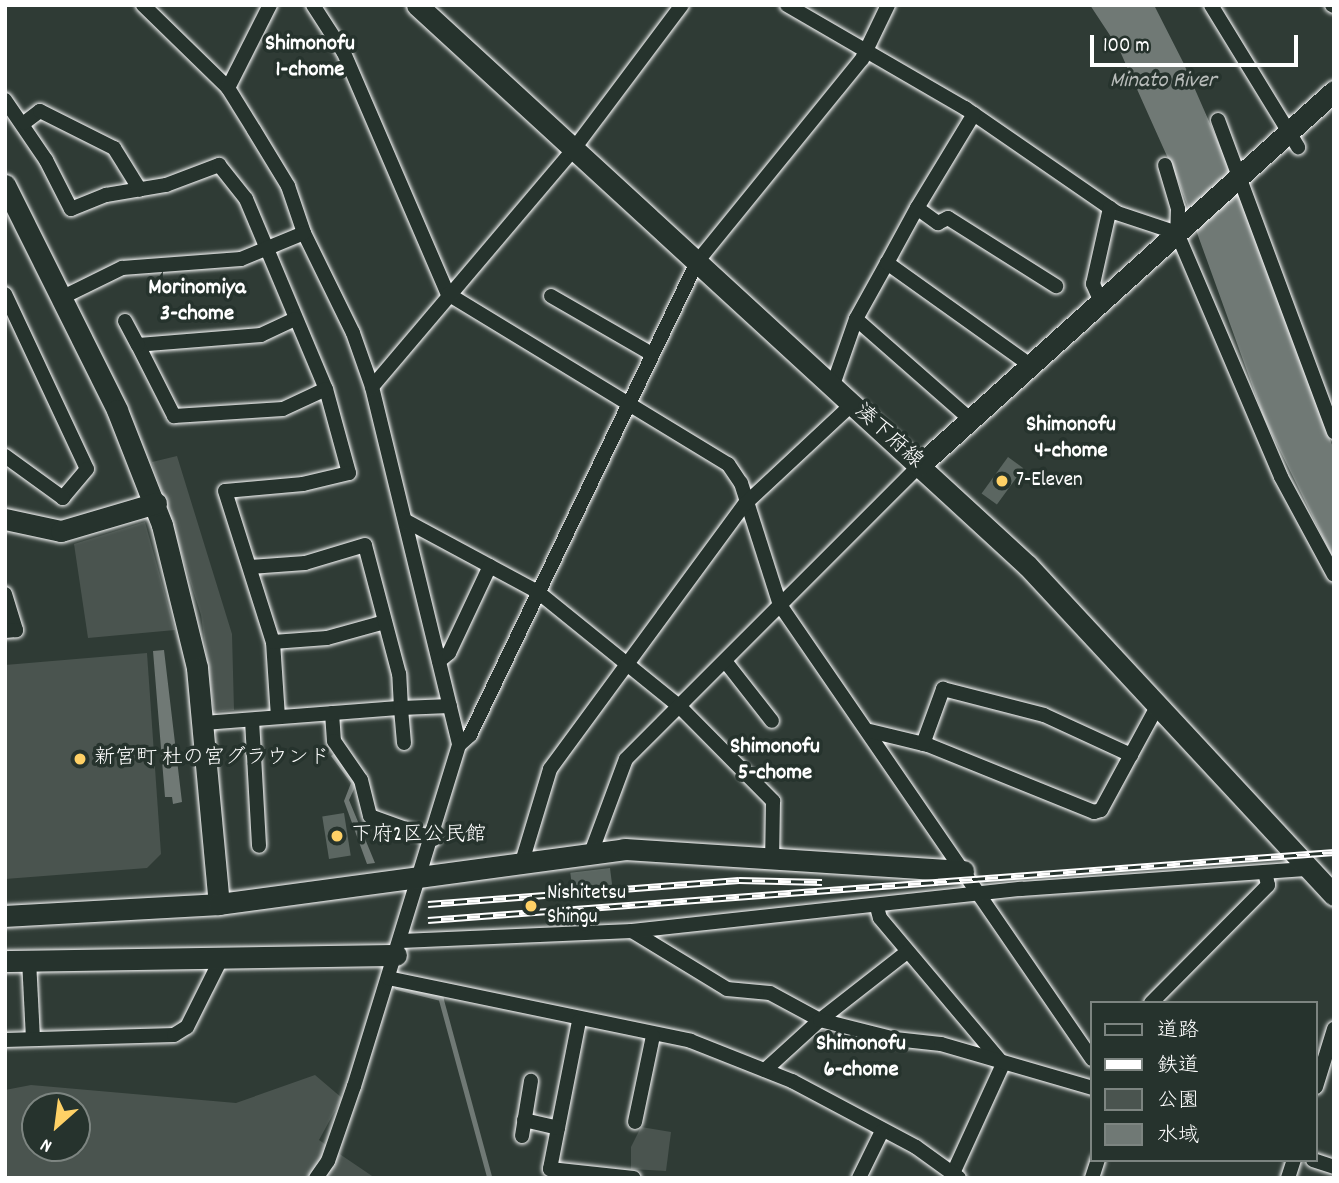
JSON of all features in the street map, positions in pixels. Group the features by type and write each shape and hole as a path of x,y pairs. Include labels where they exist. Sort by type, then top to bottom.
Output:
{"street":[{"path":"143,5 228,88 288,186 304,233 372,387 459,745 435,839 328,1161 316,1178"},
{"path":"228,88 271,5"},
{"path":"313,5 344,53 448,295 626,405 728,464 741,483 745,504 780,605 870,731 978,893 1090,1053"},
{"name":"湊下府線","path":"417,5 1028,566 1334,895"},
{"path":"372,387 573,150 682,5"},
{"path":"787,5 869,48 974,114 1110,208 1177,233"},
{"path":"459,745 470,736 649,353 697,262 869,48 888,5"},
{"path":"1211,5 1294,141"},
{"path":"591,853 626,759 920,465 1238,176 1294,141 1334,91"},
{"path":"5,100 24,123 71,209 106,195 140,190 219,165 246,200 326,389 349,473 303,484 225,491 273,642 278,717"},
{"path":"24,123 40,111 114,148 140,190"},
{"path":"833,385 856,318 917,208 974,114"},
{"path":"1218,120 1334,432"},
{"path":"1165,165 1178,209 1177,233 1282,477 1334,575"},
{"path":"7,190 63,298 156,503 192,639 204,723 219,904"},
{"path":"917,208 938,223 948,218 1056,286"},
{"path":"1101,302 1093,284 1110,208"},
{"path":"63,298 121,268 241,260 304,233"},
{"path":"887,263 1030,365"},
{"path":"5,293 88,468 63,498 5,456"},
{"path":"551,296 649,353"},
{"path":"856,318 970,419"},
{"path":"138,345 261,335 295,319"},
{"path":"125,321 174,416 283,409 326,389"},
{"path":"522,862 550,769 745,504 851,405"},
{"path":"5,519 61,531 156,503"},
{"path":"405,521 538,592 628,662 679,706 773,801 772,862"},
{"path":"250,567 305,563 365,545 385,622 401,708 404,743"},
{"path":"439,661 449,653 490,566"},
{"path":"5,593 16,630 5,631"},
{"path":"273,642 327,638 385,622"},
{"path":"725,661 772,721"},
{"path":"923,744 943,690 1044,715 1130,755"},
{"path":"870,731 923,744 1094,812 1101,810 1158,705"},
{"path":"204,723 450,706"},
{"path":"332,713 334,741 361,780 370,816 435,839"},
{"path":"252,720 259,846"},
{"path":"5,916 219,904 624,849 772,862 963,871"},
{"path":"5,961 222,957 398,948 877,907 978,893 1309,869"},
{"path":"1153,1001 1268,885 1265,872"},
{"path":"877,907 907,952 1003,1064"},
{"path":"632,930 727,989 769,993 820,1020 895,1039 941,1044 1090,1087"},
{"path":"765,1070 820,1020 907,952"},
{"path":"5,1040 174,1035 187,1027 222,957"},
{"path":"29,960 33,1038"},
{"path":"388,978 579,1021 691,1041 765,1070 882,1131 956,1175 1003,1064"},
{"path":"579,1021 550,1170 634,1178"},
{"path":"1318,1081 1334,1029"},
{"path":"635,1122 653,1036"},
{"path":"522,1136 531,1081"},
{"path":"524,1120 558,1128"},
{"path":"859,1178 882,1131"}],"green space":[{"path":"177,456 232,634 234,710 214,712 201,615 152,462"},
{"path":"145,522 175,630 88,638 74,544"},
{"name":"新宮町 杜の宮グラウンド","path":"147,653 161,854 147,868 5,879 5,665"},
{"path":"315,1075 342,1098 319,1140 375,1178 5,1178 5,1090 31,1085 236,1103"},
{"path":"641,1127 671,1132 666,1171 631,1169 631,1147"}],"water":[{"name":"Minato River","path":"1090,5 1154,5 1183,62 1226,160 1334,450 1334,560 1264,418 1179,183 1119,49"},
{"path":"164,650 182,802 173,804 172,797 165,797 153,651"},
{"path":"335,753 356,785 349,800 375,863 367,864 344,801 351,783 331,756"}],"building":[{"name":"7-Eleven","path":"1008,457 1023,468 997,505 982,493"},
{"name":"下府2区公民館","path":"344,813 351,855 329,859 322,816"},
{"path":"610,868 612,885 572,890 570,873"}],"waterway":[{"path":"397,987 441,998 490,1178"}],"railway":[{"path":"428,920 1334,852"},
{"path":"428,904 739,880 822,882"}],"place":[{"name":"7-Eleven","path":"1002,481"},
{"name":"新宮町 杜の宮グラウンド","path":"80,759"},
{"name":"下府2区公民館","path":"337,836"},
{"name":"Nishitetsu Shingu","path":"531,906"}],"district":[{"name":"Shimonofu 1-chome","path":"310,58"},
{"name":"Morinomiya 3-chome","path":"197,302"},
{"name":"Shimonofu 4-chome","path":"1071,439"},
{"name":"Shimonofu 5-chome","path":"775,761"},
{"name":"Shimonofu 6-chome","path":"861,1058"}]}
